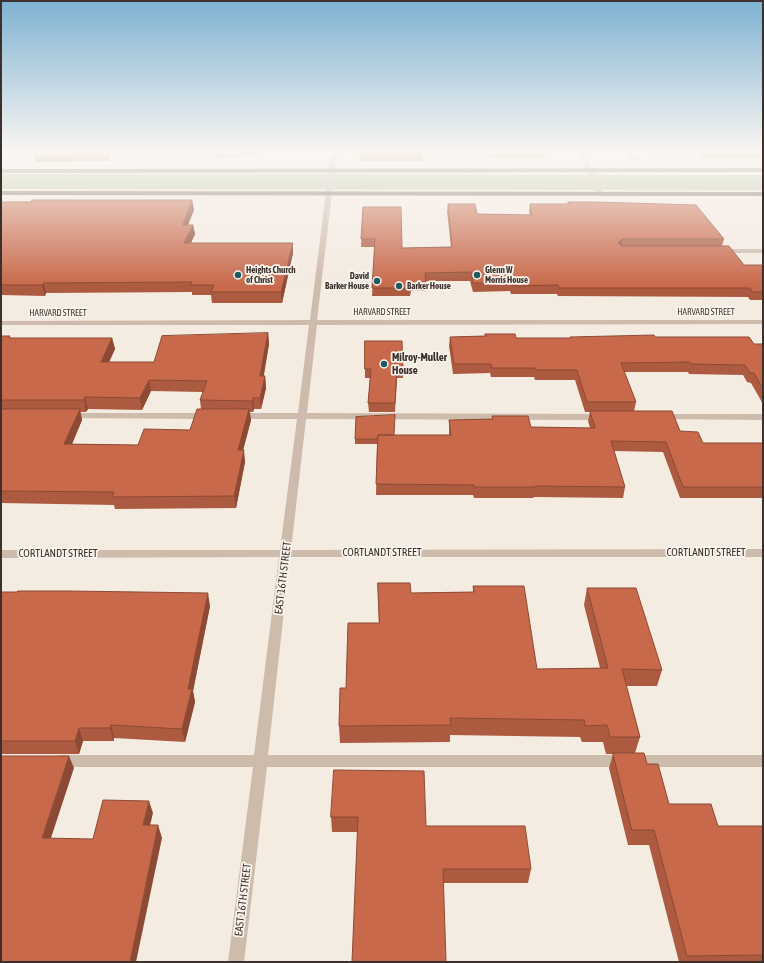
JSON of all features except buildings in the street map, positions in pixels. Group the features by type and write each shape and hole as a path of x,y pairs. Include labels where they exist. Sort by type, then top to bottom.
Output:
{"street":[{"name":"EAST 16TH STREET","path":"236,962 329,196"},
{"path":"716,251 763,251"},
{"name":"HARVARD STREET","path":"1,323 763,322"},
{"path":"57,416 215,416"},
{"path":"231,416 612,417"},
{"path":"652,417 763,417"},
{"name":"CORTLANDT STREET","path":"1,554 763,553"},
{"path":"48,761 763,762"}],"place":[{"name":"Heights Church of Christ","path":"238,275"},
{"name":"Glenn W Morris House","path":"477,275"},
{"name":"David Barker House","path":"377,281"},
{"name":"Barker House","path":"399,286"},
{"name":"Milroy-Muller House","path":"384,364"}]}
